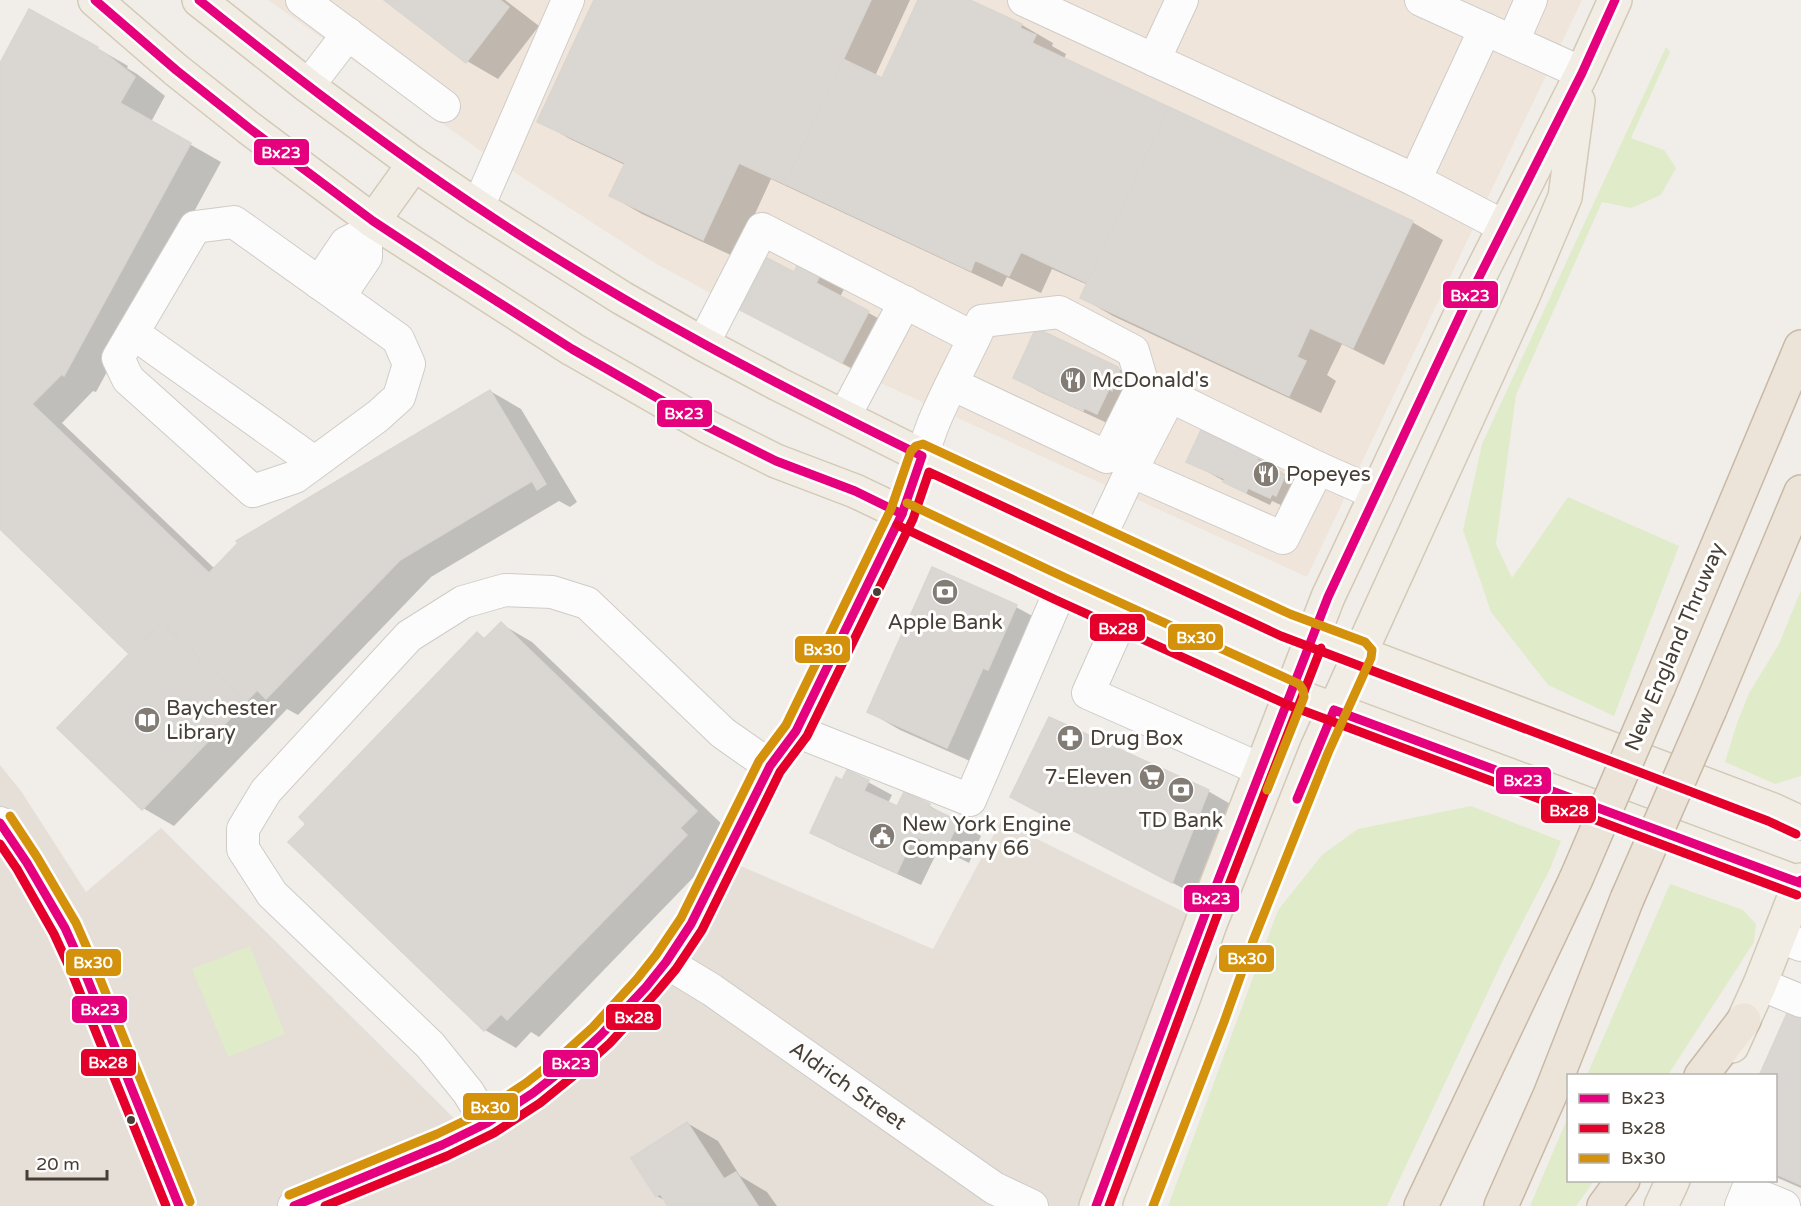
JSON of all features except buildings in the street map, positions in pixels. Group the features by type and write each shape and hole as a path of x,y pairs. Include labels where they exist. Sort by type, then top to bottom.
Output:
{"highway":[{"name":"New England Thruway","path":"1421,1206 1576,879 1801,346"},
{"path":"1501,1206 1550,1095 1627,899 1801,492"},
{"path":"1703,1074 1744,1020"},
{"path":"1604,1206 1622,1182"}],"main road":[{"path":"95,0 369,227 699,422 776,461 855,491 1061,589 1292,694 1801,882 1791,941 1760,984 1720,1074"},
{"path":"199,0 308,86 414,164 478,207 592,280 703,344 844,417 922,456 1285,625 1773,810 1801,823"},
{"path":"1096,1206 1207,909 1328,597 1464,307 1582,73 1615,0"},
{"path":"1140,1206 1242,937 1317,748 1508,328 1564,197 1582,73"},
{"path":"369,227 414,164"},
{"path":"1661,1206 1672,1182"}],"street":[{"path":"302,0 444,106"},
{"path":"478,207 568,0"},
{"path":"1024,0 1415,180 1505,226"},
{"path":"1155,60 1182,0"},
{"path":"1513,41 1531,0"},
{"path":"1424,1 1479,17 1513,41 1582,73"},
{"path":"1415,180 1479,17"},
{"path":"308,86 348,34"},
{"path":"234,222 329,290 398,339 409,364 399,397 378,416 295,477 253,491 128,379 118,358 195,227 234,222"},
{"path":"329,290 346,243 369,227"},
{"path":"703,344 762,229 905,302 978,329 1059,312 1133,351 1143,386 1107,457 952,384"},
{"path":"844,417 905,302"},
{"path":"294,1206 442,1145 487,1123 533,1093 602,1035 666,962 707,894 770,766 796,731 902,514 935,420 978,329"},
{"path":"133,333 314,462"},
{"path":"1099,539 1170,396 1377,494"},
{"path":"1131,471 1283,538 1318,468"},
{"path":"796,731 970,800 1061,589"},
{"path":"487,1123 468,1092 430,1045 272,894 243,849 243,829 266,791 409,636 463,602 505,590 552,592 587,603 723,733 770,766"},
{"path":"1122,617 1088,693 1262,770"},
{"path":"0,823 27,863 69,938 179,1206"},
{"name":"Aldrich Street","path":"666,962 712,990 994,1188 1032,1206"},
{"path":"1760,984 1801,1001"},
{"path":"1741,1206 1747,1191 1784,1206"}],"shaded area":[{"path":"268,0 1582,0 1307,577 854,371 653,262 478,149"},
{"path":"0,765 21,791 86,892 161,828 478,1142 606,1048 736,864 933,949 1001,821 1188,914 1078,1206 0,1206"}],"green space":[{"path":"1666,47 1670,52 1631,138 1664,150 1676,168 1661,195 1631,208 1602,202 1516,395 1496,544 1512,578 1568,497 1679,546 1614,716 1548,685 1491,612 1463,530 1482,444"},
{"path":"1801,590 1801,776 1775,784 1725,762 1749,693 1779,644"},
{"path":"1471,806 1561,841 1550,869 1503,960 1387,1206 1168,1206 1278,910 1322,855 1358,829"},
{"path":"1670,884 1743,910 1756,924 1754,942 1669,1074 1587,1074"},
{"path":"250,946 285,1034 228,1057 192,969"},
{"path":"1567,1119 1567,1182 1593,1182 1576,1206 1530,1206"}],"transit line":[{"name":"Bx23","path":"95,0 176,70 249,128 373,221 446,269 572,349 708,427 776,461 855,491 902,514"},
{"name":"Bx23","path":"199,0 383,142 549,254 706,345 922,456 902,514 796,731 770,766 691,924 646,987 570,1064 533,1093 487,1123 442,1145 294,1206"},
{"name":"Bx23","path":"1096,1206 1207,909 1328,597 1464,307 1582,73 1615,0"},
{"name":"Bx30","path":"289,1195 437,1134 481,1113 526,1083 562,1055 593,1027 637,979 681,918 759,761 786,725 891,509 911,451 923,444 1290,614 1365,642 1372,650 1371,658 1328,753 1253,941 1153,1206"},
{"name":"Bx28","path":"325,1206 447,1156 494,1133 540,1103 610,1043 676,969 702,930 780,772 807,736 913,519 929,472 1281,636 1768,821 1796,834"},
{"name":"Bx30","path":"907,503 1299,684 1304,697 1267,790"},
{"name":"Bx28","path":"897,525 1288,705 1797,895"},
{"name":"Bx28","path":"1109,1206 1218,913 1321,648"},
{"name":"Bx23","path":"1297,799 1334,710 1800,883 1801,880"},
{"name":"Bx30","path":"10,816 76,923 190,1202"},
{"name":"Bx23","path":"0,823 27,863 65,928 179,1206"},
{"name":"Bx28","path":"0,844 54,934 72,973 166,1206"}],"place":[{"name":"McDonald's","path":"1073,380"},
{"name":"Popeyes","path":"1266,474"},
{"name":"Apple Bank","path":"945,592"},
{"name":"Baychester Library","path":"147,720"},
{"name":"Drug Box","path":"1070,738"},
{"name":"7-Eleven","path":"1152,777"},
{"name":"TD Bank","path":"1181,790"},
{"name":"New York Engine Company 66","path":"882,836"}]}
